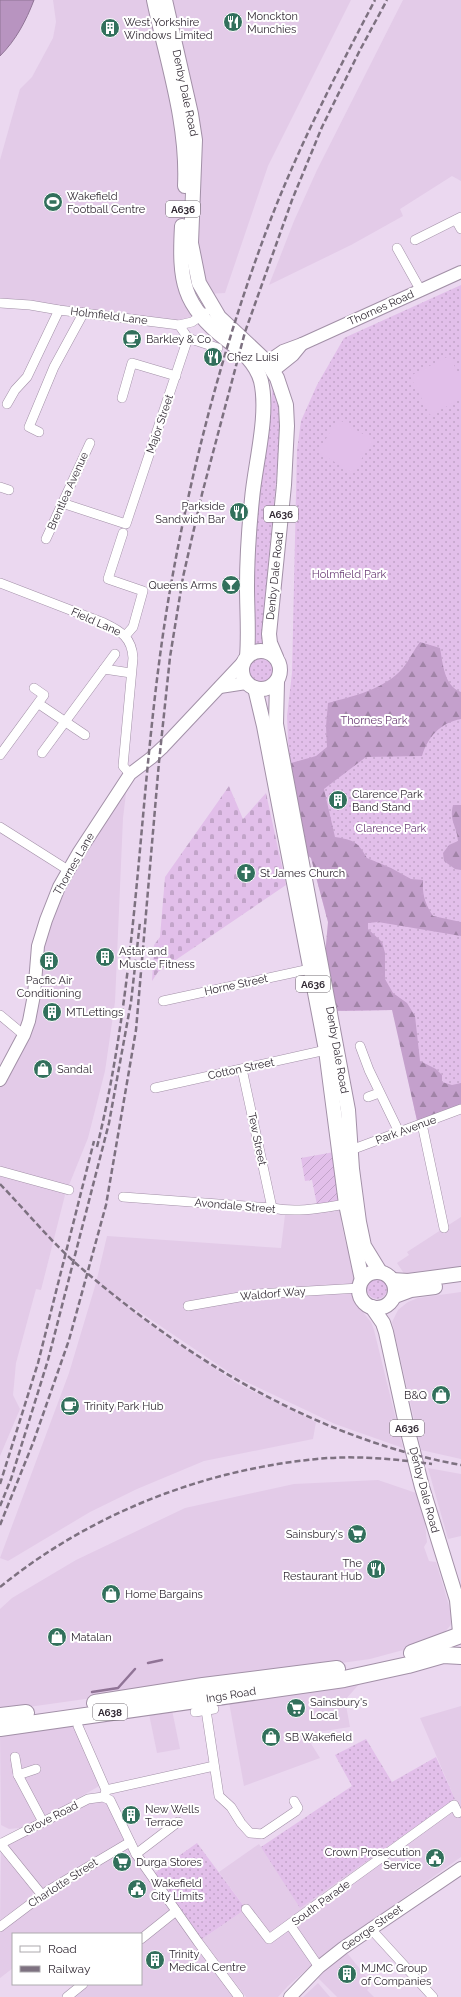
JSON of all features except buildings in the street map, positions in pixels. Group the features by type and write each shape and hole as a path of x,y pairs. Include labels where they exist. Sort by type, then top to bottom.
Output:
{"highway":[{"name":"A638","path":"460,1633 457,1647 461,1655"},
{"name":"Ings Road","path":"0,1716 231,1682 376,1663 424,1650 460,1633"},
{"name":"Ings Road","path":"0,1728 213,1705 265,1689 365,1675 408,1666 443,1655 461,1655"},
{"path":"213,1705 231,1682 240,1688 265,1689"}],"main road":[{"name":"Denby Dale Road","path":"154,0 178,100 184,142 185,183 180,261 186,291 201,316 213,330 266,369 270,389 264,408 252,499 247,587 249,636 245,659"},
{"name":"Denby Dale Road","path":"164,0 191,114 195,140 192,252 199,283 212,306 224,322 280,385 286,405 288,426 275,588 269,634 270,643 276,657"},
{"name":"A636","path":"192,252 190,266 191,279 201,305 201,316"},
{"path":"245,659 262,652 271,653 276,657"},
{"name":"A636","path":"276,657 280,663 281,674 278,682"},
{"name":"A636","path":"245,659 241,669 251,686"},
{"name":"Denby Dale Road","path":"278,682 276,724 348,1110 350,1150 359,1222 364,1246 380,1272"},
{"path":"251,686 265,689 278,682"},
{"name":"Denby Dale Road","path":"251,686 264,726 326,1050 346,1204 361,1284"},
{"name":"A636","path":"380,1272 386,1274 392,1280 396,1290 392,1299"},
{"path":"361,1284 370,1273 380,1272"},
{"path":"392,1280 414,1280 461,1274"},
{"path":"372,1307 382,1307 392,1299 411,1290 461,1283"},
{"name":"A636","path":"361,1284 362,1299 372,1307"},
{"name":"Denby Dale Road","path":"386,1332 392,1299"},
{"name":"Denby Dale Road","path":"372,1307 386,1332 406,1424 422,1487 459,1602 460,1633"}],"street":[{"path":"415,240 459,218 461,229"},
{"path":"397,248 421,290"},
{"name":"Thornes Road","path":"266,369 293,355 302,344 461,272"},
{"name":"Holmfield Lane","path":"0,303 30,305 179,325 188,323 201,316 212,306"},
{"path":"7,404 15,390 27,376 59,310"},
{"path":"39,432 29,427 54,367 84,312"},
{"path":"179,325 188,338 218,348"},
{"name":"Major Street","path":"62,503 126,524 188,338"},
{"path":"122,398 132,363 176,376"},
{"name":"Brentlea Avenue","path":"46,539 90,443"},
{"path":"122,533 108,579 143,591 134,627 126,635"},
{"name":"Field Lane","path":"0,583 104,623 118,629 126,635 132,649 123,766 130,774"},
{"path":"42,753 115,654"},
{"name":"Thornes Lane","path":"0,1080 24,1035 34,995 36,961 42,933 52,903 68,870 130,774 152,758 245,659"},
{"path":"104,669 131,673"},
{"path":"220,687 251,686"},
{"path":"0,754 44,695 34,688"},
{"path":"42,706 86,735"},
{"path":"0,827 68,870"},
{"name":"Horne Street","path":"163,1001 310,968"},
{"path":"0,1015 24,1035"},
{"name":"Cotton Street","path":"155,1088 326,1050"},
{"path":"364,1050 373,1069 379,1093 399,1132"},
{"name":"Tew Street","path":"242,1069 272,1208"},
{"path":"368,1097 379,1093"},
{"name":"Park Avenue","path":"350,1150 461,1109"},
{"path":"422,1124 444,1228"},
{"path":"0,1171 69,1190"},
{"name":"Avondale Street","path":"123,1197 272,1208 287,1211 300,1211 346,1204"},
{"name":"Waldorf Way","path":"188,1306 257,1294 361,1284"},
{"path":"195,1712 213,1705 214,1766 219,1796 231,1807 241,1823 250,1832 256,1835 268,1831 296,1811 298,1808 294,1801"},
{"path":"78,1726 105,1794 113,1805 136,1854 239,1997"},
{"path":"15,1757 18,1775 43,1822"},
{"name":"Grove Road","path":"0,1843 88,1799 214,1766"},
{"path":"18,1775 36,1769"},
{"name":"South Parade","path":"246,1909 270,1939 454,1805 458,1813"},
{"path":"136,1854 178,1822"},
{"name":"Charlotte Street","path":"0,1927 42,1895 130,1842"},
{"path":"0,1843 42,1895"},
{"name":"George Street","path":"290,1997 319,1967 370,1928 461,1868"},
{"path":"142,1938 176,1911"},
{"path":"290,1925 319,1967"},
{"path":"370,1928 433,1997"},
{"path":"70,1994 82,1985"}],"shaded area":[{"path":"0,0 34,0 20,30 0,56"},
{"path":"53,0 154,0 185,183 180,261 201,317 188,323 0,303 0,160 20,89 32,77 53,38 56,22"},
{"path":"166,0 351,0 268,166 225,293 205,294 199,283 194,182"},
{"path":"403,0 461,0 461,181 452,176 400,209 403,216 351,245 269,285 294,221 317,170"},
{"path":"127,785 123,818 115,1002 105,1071 88,1138 65,1195 41,1290 36,1289 16,1363 13,1395 20,1409 0,1456 0,1080 24,1035 52,903"},
{"path":"337,1207 342,1213 341,1222 346,1244 354,1262 354,1277 363,1312 371,1322 374,1330 403,1448 335,1424 236,1377 104,1288 161,1333 238,1384 316,1422 313,1439 204,1461 137,1489 90,1512 8,1561 0,1558 69,1373 96,1283 107,1236 281,1248 285,1215"},
{"path":"461,1217 461,1274 405,1275 397,1263 409,1255 407,1252"},
{"path":"461,1292 461,1459 421,1450 392,1322 398,1310 408,1302 418,1298"},
{"path":"428,1468 461,1474 461,1536 448,1539"},
{"path":"378,1480 422,1495 427,1542 424,1547 429,1561 436,1562 453,1619 450,1626 442,1635 418,1646 370,1659 0,1711 0,1609 12,1598 76,1560 185,1508 294,1484"},
{"path":"361,1682 345,1700 350,1727 305,1734 320,1758 244,1786 229,1702"},
{"path":"461,1706 461,1857 321,1957 288,1986 278,1997 246,1997 202,1939 246,1909 219,1872 259,1844 261,1847 455,1799 420,1718"},
{"path":"172,1710 180,1749 157,1753 149,1714"},
{"path":"74,1721 101,1785 33,1824 20,1828 9,1829 1,1825 0,1732"},
{"path":"92,1800 99,1800 108,1804 125,1840 42,1889 7,1846"},
{"path":"128,1848 143,1873 236,1997 73,1997 80,1985 142,1985 142,1933 12,1933 12,1969 0,1978 0,1931 35,1903"},
{"path":"1,1851 34,1890 31,1897 0,1923"},
{"path":"343,1948 372,1984 367,1990 374,1997 337,1997 313,1973"},
{"path":"318,1983 330,1997 303,1997"}],"green space":[{"name":"Thornes Park","path":"461,285 461,1109 418,1125 393,1010 341,1011 332,969 328,922 311,858 290,763 287,716 292,673 297,450 301,421 317,385 344,338"},
{"path":"449,356 461,378 461,399 430,415 410,376"},
{"path":"273,383 282,418 262,630 263,646 253,647 252,603 258,492 269,428"},
{"path":"338,419 373,440 353,473 318,452"},
{"path":"420,642 440,648 445,674 451,685 461,692 461,719 441,727 431,737 422,756 366,757 324,789 335,837 347,839 355,843 361,848 367,858 391,868 411,879 423,880 425,899 433,916 461,922 461,936 378,922 368,923 368,929 382,942 385,953 385,979 393,993 407,1003 415,1016 420,1061 436,1069 442,1075 442,1082 452,1085 461,1083 461,1109 418,1125 392,1010 330,1011 325,955 328,922 311,858 299,850 284,765 316,756 327,747 326,726 328,703 368,691 387,681 403,668"},
{"path":"261,659 266,660 272,666 272,676 266,682 261,683 256,682 250,676 249,671 250,666 256,660"},
{"path":"229,786 243,819 266,793 286,885 158,972 152,981 154,945 160,937 165,877"},
{"path":"453,805 461,805 461,870 455,869 444,861 443,853 449,845 458,841 452,815"},
{"path":"340,1151 346,1204 317,1205 312,1180 305,1181 301,1158"},
{"path":"377,1279 384,1282 387,1289 384,1296 377,1299 370,1296 367,1289 370,1282"},
{"path":"366,1739 392,1782 436,1757 455,1799 300,1908 261,1847 352,1786 335,1755"},
{"path":"197,1843 246,1909 202,1939 155,1873"}],"waterway":[{"path":"148,1663 162,1660"},
{"path":"92,1692 118,1688 135,1669"}],"railway":[{"path":"97,1147 111,1079 122,1011 131,942 151,734 169,596 199,452 211,404 239,309 272,216 308,134 375,0"},
{"path":"0,1525 33,1443 69,1340 106,1205 136,1030 159,762 170,657 183,577 202,494 245,332 292,200 322,127 360,50 387,0"},
{"path":"0,1506 11,1479 48,1360 109,1123 131,1002 140,922"},
{"path":"0,1484 38,1363 94,1141"},
{"path":"0,1184 49,1237 80,1267 165,1334 211,1364 258,1392 306,1416 356,1436 408,1453 461,1465"},
{"path":"0,1587 35,1561 71,1538 110,1517 149,1500 190,1485 232,1473 274,1465 317,1459 346,1457 374,1458 432,1464"}],"place":[{"name":"Monckton Munchies","path":"233,22"},
{"name":"West Yorkshire Windows Limited","path":"110,28"},
{"name":"Wakefield Football Centre","path":"53,202"},
{"name":"Barkley & Co","path":"132,339"},
{"name":"Chez Luisi","path":"213,357"},
{"name":"Parkside Sandwich Bar","path":"239,512"},
{"name":"Queens Arms","path":"231,585"},
{"name":"Clarence Park Band Stand","path":"338,800"},
{"name":"St James Church","path":"246,873"},
{"name":"Astar and Muscle Fitness","path":"105,957"},
{"name":"Pacfic Air Conditioning","path":"49,961"},
{"name":"MTLettings","path":"52,1012"},
{"name":"Sandal","path":"43,1069"},
{"name":"B&Q","path":"441,1395"},
{"name":"Trinity Park Hub","path":"70,1406"},
{"name":"Sainsbury's","path":"357,1534"},
{"name":"The Restaurant Hub","path":"376,1569"},
{"name":"Home Bargains","path":"111,1594"},
{"name":"Matalan","path":"57,1637"},
{"name":"Sainsbury's Local","path":"296,1708"},
{"name":"SB Wakefield","path":"271,1737"},
{"name":"New Wells Terrace","path":"131,1815"},
{"name":"Crown Prosecution Service","path":"435,1858"},
{"name":"Durga Stores","path":"122,1862"},
{"name":"Wakefield City Limits","path":"137,1889"},
{"name":"Trinity Medical Centre","path":"155,1960"},
{"name":"MJMC Group of Companies","path":"347,1974"}],"park label":[{"name":"Holmfield Park","path":"349,574"},
{"name":"Clarence Park","path":"391,828"}]}
